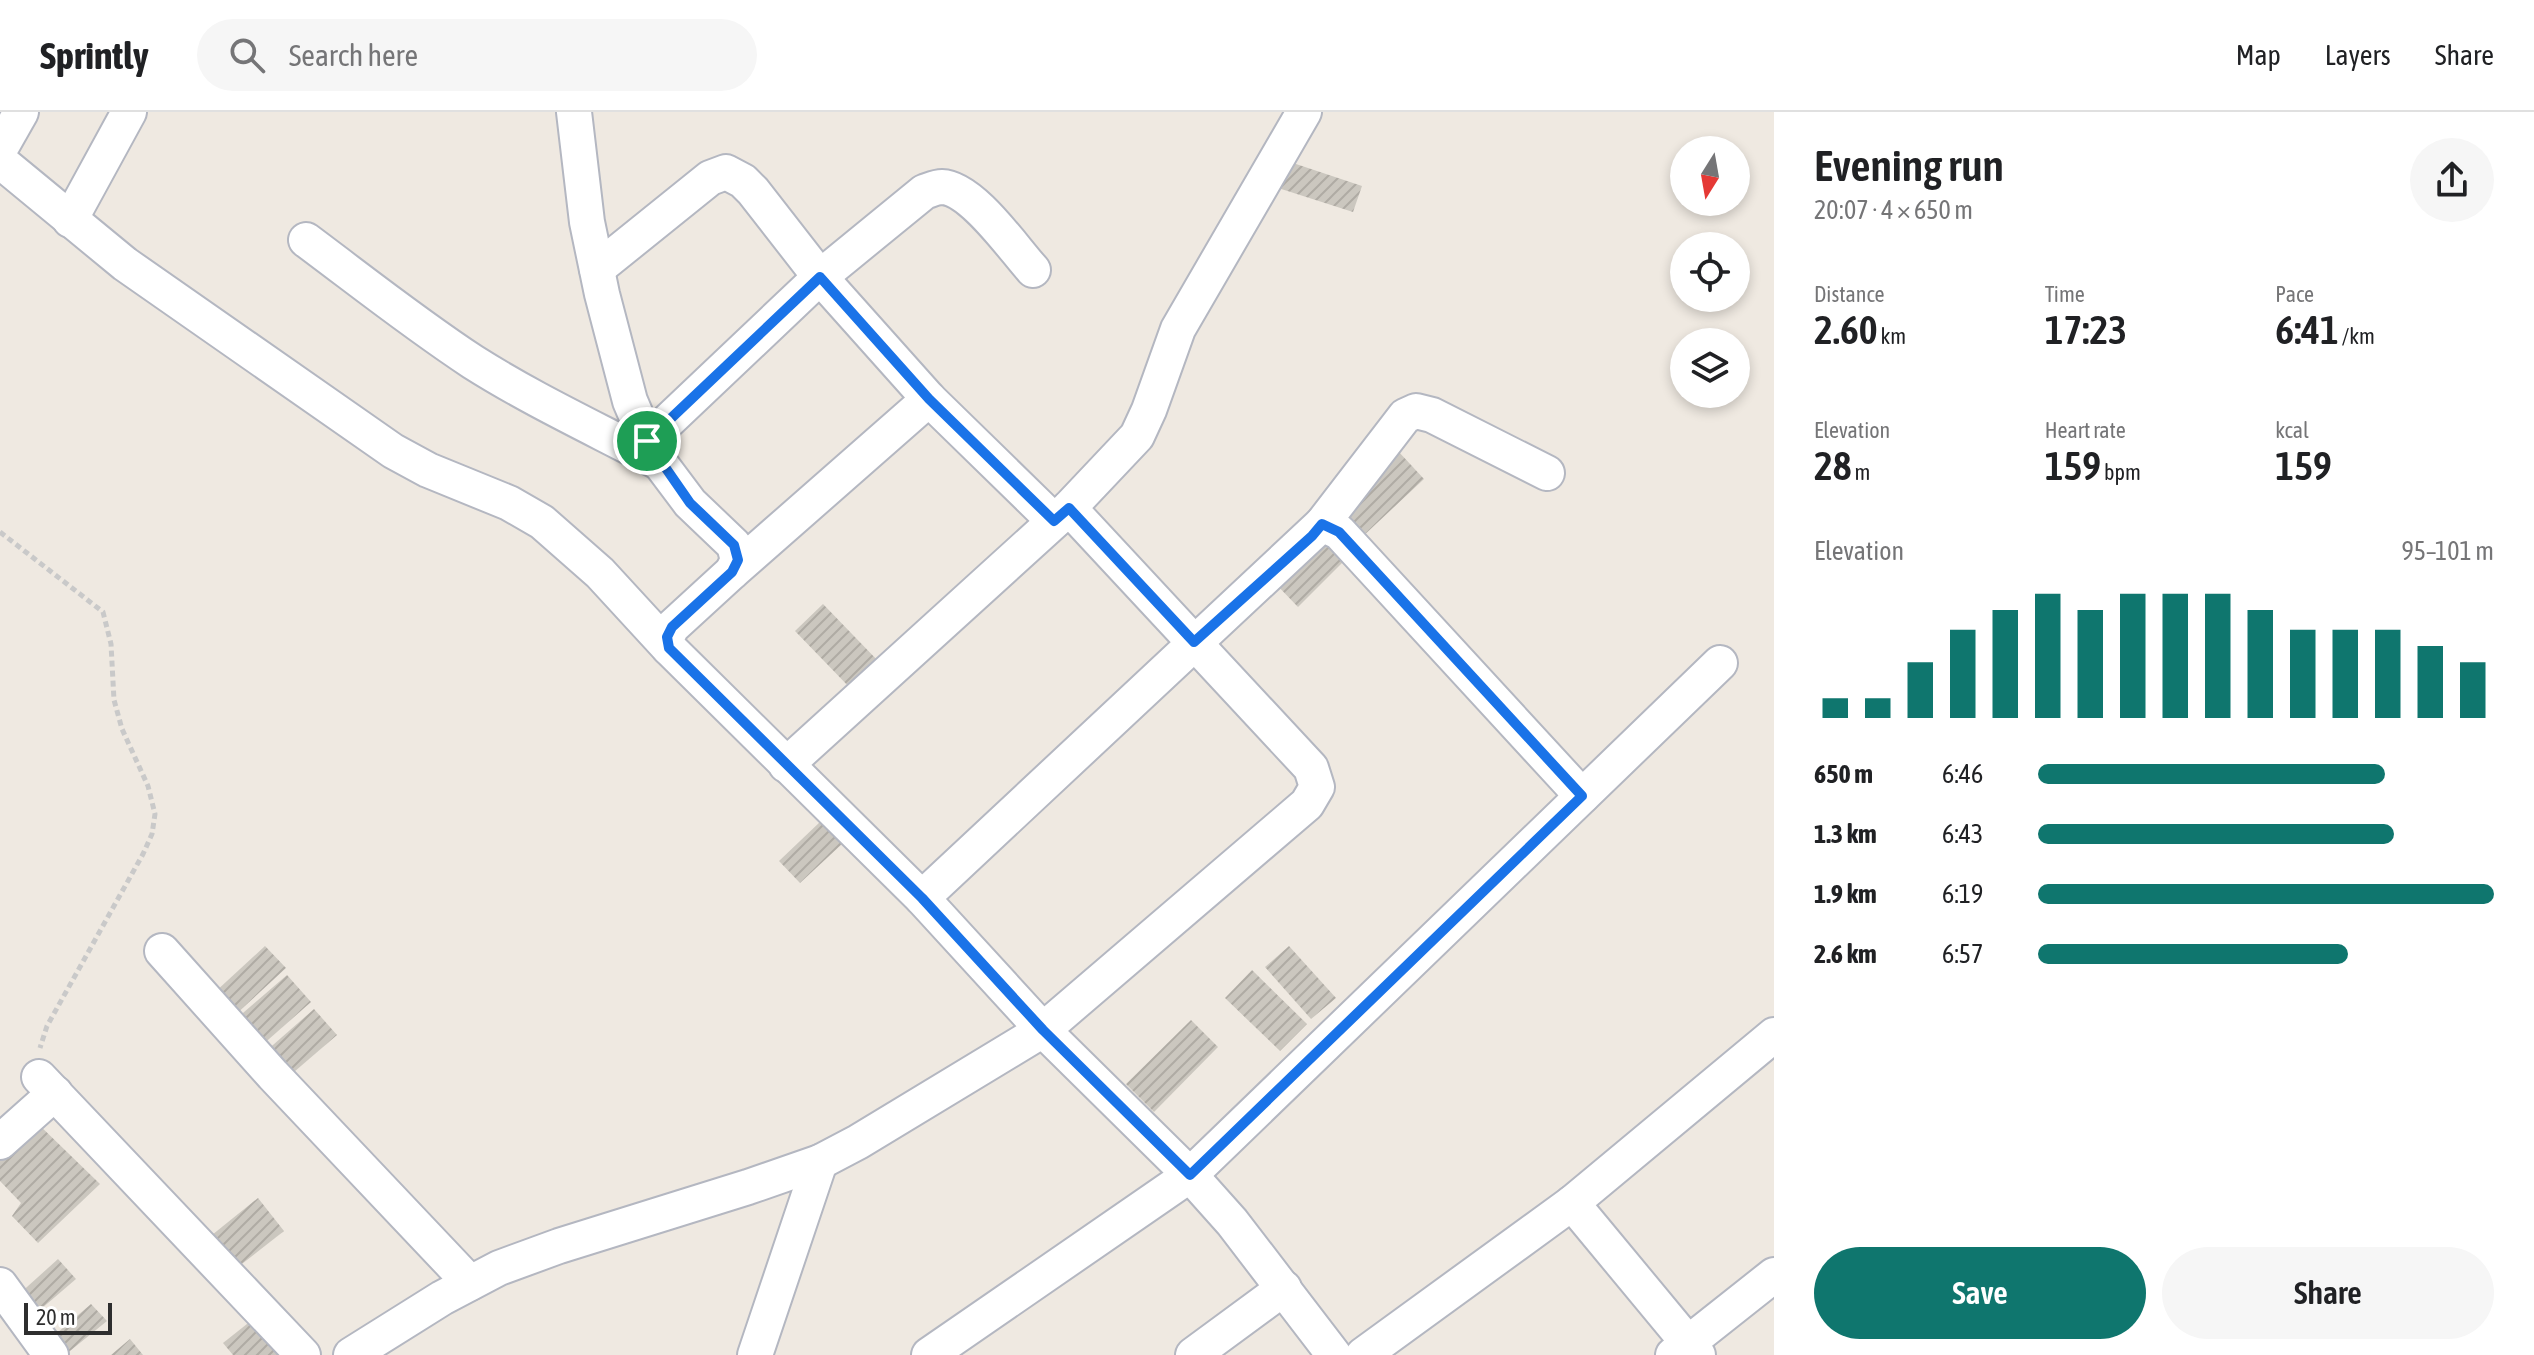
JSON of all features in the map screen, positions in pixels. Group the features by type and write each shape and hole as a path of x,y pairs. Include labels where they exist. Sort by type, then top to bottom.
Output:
{"street":[{"path":"0,149 21,112"},
{"path":"70,220 129,112"},
{"path":"574,112 587,222 630,401 654,452 690,503 734,545 738,560 732,572"},
{"path":"786,765 1062,515 1137,436 1178,329 1304,112"},
{"path":"0,161 125,264 393,451 428,470 509,503 542,522 600,573 669,648 922,898 1043,1030 1190,1175 1232,1222 1334,1355"},
{"path":"351,1355 442,1298 499,1268 820,1162 858,1142 1043,1030 1307,804 1317,787 1311,768 1194,642 1062,515 929,399 820,277 743,181 726,172 710,178 597,269"},
{"path":"654,452 820,277 924,192 940,186 971,199 1033,270"},
{"path":"306,240 434,335 508,383 654,452"},
{"path":"669,648 667,637 672,627 929,399"},
{"path":"922,898 1194,642 1312,536 1405,416 1416,411 1432,415 1547,473"},
{"path":"1322,524 1339,532 1582,796"},
{"path":"929,1355 1190,1175 1720,663"},
{"path":"162,951 273,1075 470,1283"},
{"path":"1363,1355 1572,1203 1774,1035"},
{"path":"0,1142 47,1085 303,1355"},
{"path":"755,1355 820,1162"},
{"path":"1572,1203 1687,1351 1774,1275"},
{"path":"0,1285 51,1355"},
{"path":"1193,1355 1284,1288"}],"path":[{"path":"0,532 103,612 111,644 114,700 122,729 148,786 155,814 152,834 143,854 47,1026 39,1050 47,1085"}],"building":[{"path":"1284,160 1362,186 1353,212 1275,187"},
{"path":"1398,451 1424,479 1361,538 1335,510"},
{"path":"1319,535 1344,561 1298,607 1273,581"},
{"path":"823,604 881,664 853,691 795,631"},
{"path":"821,821 842,844 800,883 779,861"},
{"path":"265,946 286,968 235,1015 214,993"},
{"path":"1289,946 1336,998 1311,1019 1265,967"},
{"path":"1252,970 1307,1024 1280,1051 1225,998"},
{"path":"287,975 311,1002 260,1047 236,1019"},
{"path":"314,1009 337,1035 287,1078 265,1052"},
{"path":"1191,1020 1218,1047 1154,1112 1126,1084"},
{"path":"34,1120 100,1184 38,1243 12,1216 21,1203 0,1181 0,1153"},
{"path":"258,1198 284,1231 238,1267 212,1235"},
{"path":"58,1259 76,1279 34,1315 17,1296"},
{"path":"91,1304 107,1321 65,1355 50,1339"},
{"path":"252,1320 281,1355 233,1355 223,1343"},
{"path":"130,1339 143,1355 111,1355"}],"route":[{"path":"820,277 929,399 1054,521 1069,508 1194,642 1322,524 1339,532 1582,796 1190,1175 1043,1030 922,898 669,648 667,637 672,627 732,572 738,560 734,545 690,503 647,441 820,277"}]}
